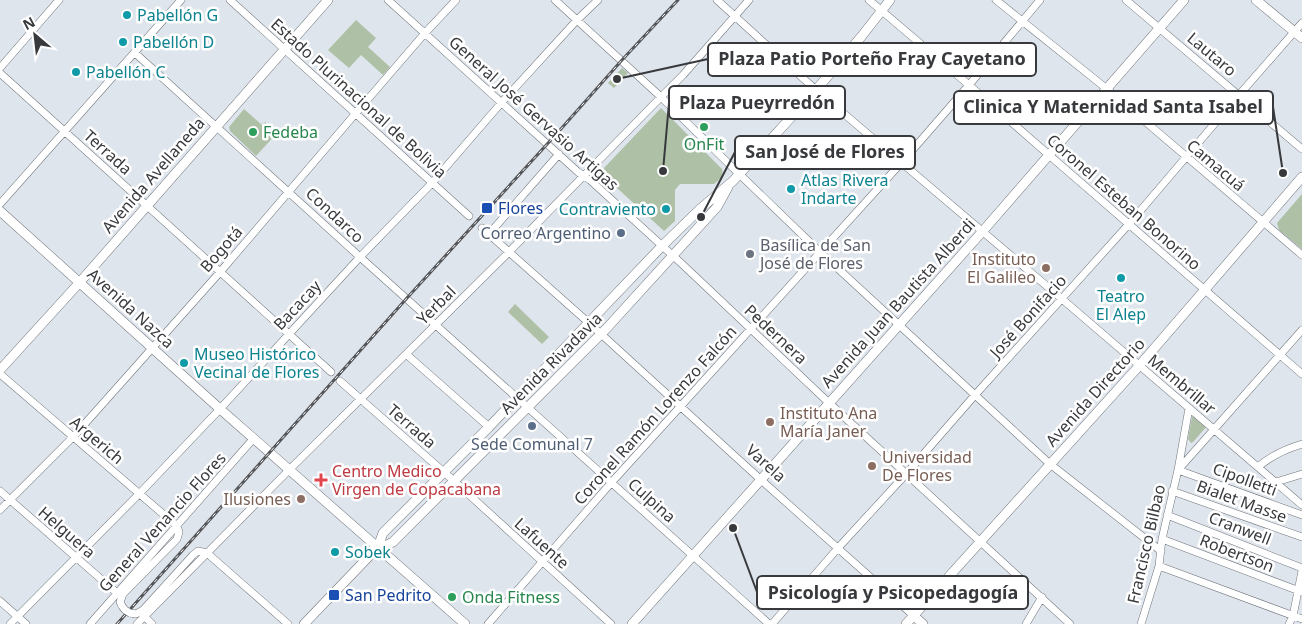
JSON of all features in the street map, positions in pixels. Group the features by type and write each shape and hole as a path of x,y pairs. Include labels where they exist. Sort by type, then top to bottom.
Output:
{"main road":[{"name":"Avenida Avellaneda","path":"0,372 328,0"},
{"name":"Avenida Rivadavia","path":"304,624 378,547 383,533 489,427 662,246 706,203 730,184 816,90 883,11 890,0"},
{"name":"Avenida Juan Bautista Alberdi","path":"632,624 828,402 982,232 1184,0"},
{"path":"1256,0 1302,38"},
{"name":"Avenida Directorio","path":"906,624 1139,366 1302,177"},
{"name":"Avenida Rivadavia","path":"378,547 393,542 601,334 717,207 730,184"},
{"name":"Avenida Nazca","path":"0,211 220,409 465,624"},
{"name":"Varela","path":"914,616 923,624"}],"street":[{"path":"0,68 60,0"},
{"path":"0,204 181,0"},
{"name":"Estado Plurinacional de Bolivia","path":"230,0 469,216"},
{"name":"General José Gervasio Artigas","path":"388,0 662,246"},
{"name":"Bogotá","path":"0,510 72,437 221,272 425,33 456,0"},
{"path":"554,0 661,97 820,252 975,396 1050,464 1161,552"},
{"name":"Bacacay","path":"10,624 220,409 432,182 577,20 598,0"},
{"name":"Membrillar","path":"717,0 816,90 1302,505"},
{"name":"Yerbal","path":"137,624 584,176 661,97 749,0"},
{"name":"Coronel Esteban Bonorino","path":"869,0 1302,374"},
{"name":"Camacuá","path":"996,0 1107,89 1302,255"},
{"name":"Coronel Ramón Lorenzo Falcón","path":"488,624 611,483 902,162 1040,0"},
{"name":"Lautaro","path":"1126,0 1302,149"},
{"name":"José Bonifacio","path":"770,624 1129,224 1302,23"},
{"name":"Condarco","path":"135,53 516,398"},
{"name":"Terrada","path":"0,74 331,372"},
{"path":"489,234 559,154"},
{"path":"482,228 589,323"},
{"name":"Pedernera","path":"662,246 828,402 1070,624"},
{"name":"Varela","path":"589,323 914,616"},
{"name":"Francisco Bilbao","path":"1178,470 1302,330"},
{"path":"406,354 489,427"},
{"name":"Argerich","path":"0,372 72,437 177,526"},
{"name":"Terrada","path":"340,381 454,481"},
{"name":"Culpina","path":"516,398 770,624"},
{"name":"Francisco Bilbao","path":"1141,624 1158,566 1189,408"},
{"name":"General Venancio Flores","path":"90,624 254,438"},
{"path":"1258,467 1276,453 1302,444"},
{"name":"Cipolletti","path":"1178,470 1302,515"},
{"path":"1276,482 1302,474"},
{"name":"Lafuente","path":"454,481 611,624"},
{"name":"Helguera","path":"0,491 117,593"},
{"name":"Bialet Masse","path":"1172,491 1302,538"},
{"name":"Cranwell","path":"1167,515 1302,569"},
{"path":"177,526 179,532 177,539 123,594 120,602 125,610 136,614 143,610 192,555 198,551 207,553 288,624"},
{"name":"Robertson","path":"1162,539 1300,592"},
{"path":"1158,566 1302,619"},
{"path":"1289,624 1300,592 1302,569"},
{"path":"1026,624 1042,597"},
{"path":"0,601 26,624"},
{"path":"144,617 152,624"}],"green space":[{"path":"356,20 376,38 368,47 390,67 383,75 361,55 349,68 328,50"},
{"path":"622,68 628,73 614,88 608,83"},
{"path":"661,108 722,169 721,178 714,184 680,184 675,190 675,221 664,231 605,177 604,168"},
{"name":"Fedeba","path":"244,109 262,125 265,122 277,133 256,156 230,131 229,127"},
{"path":"1302,194 1302,249 1279,230 1277,223"},
{"path":"515,304 549,337 542,344 508,312"},
{"path":"1195,415 1207,426 1191,443 1188,439 1192,417"}],"railway":[{"path":"117,624 407,298 678,0"}],"place":[{"name":"Pabellón G","path":"127,15"},
{"name":"Pabellón D","path":"123,42"},
{"name":"Pabellón C","path":"76,72"},
{"name":"Plaza Patio Porteño Fray Cayetano","path":"617,79"},
{"name":"OnFit","path":"704,127"},
{"name":"Fedeba","path":"253,132"},
{"name":"Plaza Pueyrredón","path":"663,171"},
{"name":"Clinica Y Maternidad Santa Isabel","path":"1283,173"},
{"name":"Atlas Rivera Indarte","path":"791,189"},
{"name":"Flores","path":"487,208"},
{"name":"Contraviento","path":"666,209"},
{"name":"San José de Flores","path":"701,217"},
{"name":"Correo Argentino","path":"621,233"},
{"name":"Basílica de San José de Flores","path":"750,254"},
{"name":"Instituto El Galileo","path":"1046,268"},
{"name":"Teatro El Alep","path":"1121,278"},
{"name":"Museo Histórico Vecinal de Flores","path":"184,363"},
{"name":"Instituto Ana María Janer","path":"770,422"},
{"name":"Sede Comunal 7","path":"532,426"},
{"name":"Universidad De Flores","path":"872,466"},
{"name":"Centro Medico Virgen de Copacabana","path":"321,480"},
{"name":"Ilusiones","path":"301,499"},
{"name":"Psicología y Psicopedagogía","path":"733,528"},
{"name":"Sobek","path":"335,552"},
{"name":"San Pedrito","path":"334,595"},
{"name":"Onda Fitness","path":"452,597"}]}
